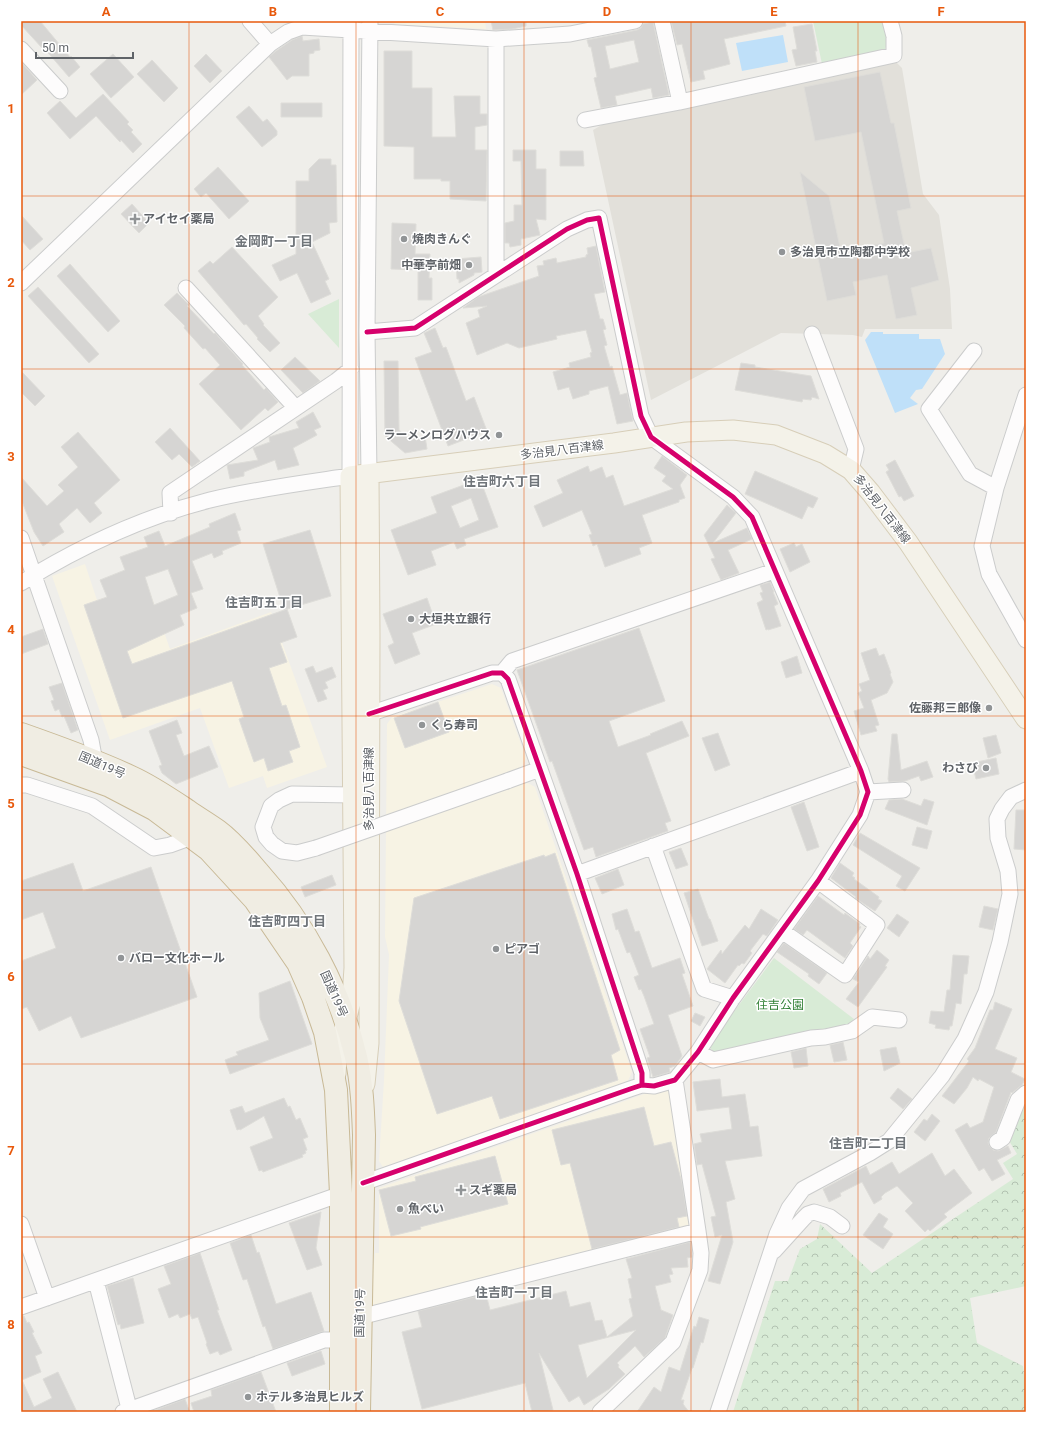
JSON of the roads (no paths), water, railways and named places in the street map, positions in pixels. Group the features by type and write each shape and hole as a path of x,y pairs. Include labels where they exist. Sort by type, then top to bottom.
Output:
{"highway":[{"name":"国道19号","path":"21,734 72,752 97,772 110,786 154,809 209,850 255,900 298,963 313,997 325,1032 336,1090 342,1194 341,1412"},
{"name":"国道19号","path":"21,754 97,772 132,777 166,797 219,832 248,860 275,890 297,922 316,954 346,1020 356,1058 363,1104 364,1135 359,1412"}],"main road":[{"name":"多治見八百津線","path":"336,1090 337,1058 352,997 354,968 350,476 651,438 686,432 733,430 776,435 825,454 851,470 871,493 908,542 1026,719"},
{"name":"多治見八百津線","path":"363,1104 368,1043 370,634 369,474"}],"street":[{"path":"250,21 270,44"},
{"path":"21,283 270,44 288,32 302,27 351,25 370,26 405,34 496,39 570,34 635,21"},
{"path":"662,21 680,102"},
{"path":"586,120 680,102 894,55 894,36 890,21"},
{"path":"27,579 69,555 119,531 171,512 209,501 259,490 350,476 351,25"},
{"path":"369,474 368,332 370,26"},
{"path":"496,39 496,275"},
{"path":"21,49 60,91"},
{"path":"363,1183 642,1085 654,1086 675,1080 698,1052 733,998 818,881 860,815 868,792 861,771 752,517 733,497 651,438 642,416 599,218 588,220 567,228 415,328 368,332"},
{"path":"186,288 295,407"},
{"path":"812,334 856,449 851,470"},
{"path":"974,351 929,409 970,474 996,488"},
{"path":"171,512 170,492 336,381 351,369"},
{"path":"1026,395 996,488 982,546 989,574 1026,640"},
{"path":"21,538 27,579 91,740 97,772 92,806"},
{"path":"502,673 512,661 774,571"},
{"path":"369,714 492,673 502,673 508,679 577,874 642,1072 642,1085"},
{"path":"353,795 292,794 279,800 271,806 263,827 266,837 272,844 282,851 296,853 316,848 540,769"},
{"path":"577,874 861,771"},
{"path":"21,785 27,785 92,806 154,848 170,846 192,837"},
{"path":"868,792 903,790"},
{"path":"718,1412 772,1253 777,1234 789,1208 803,1189 870,1153 889,1141 942,1076 965,1039 986,992 1000,942 1010,894 1008,871 998,838 997,819 1011,797 1026,790"},
{"path":"653,846 704,989 733,998"},
{"path":"782,931 845,974 876,925 818,881"},
{"path":"698,1052 713,1060 811,1038 825,1038 852,1031 872,1017 899,1020"},
{"path":"600,1412 673,1342 700,1270 701,1253 675,1080"},
{"path":"997,1142 1002,1138 1018,1100 1026,1093"},
{"path":"21,1307 342,1194"},
{"path":"772,1253 808,1214 814,1212 830,1216 842,1226"},
{"path":"21,1224 46,1298"},
{"path":"360,1317 698,1231"},
{"path":"96,1281 128,1411 324,1340 330,1340 342,1336"}],"water":[{"path":"783,35 788,62 742,71 736,43"},
{"path":"871,332 883,332 883,334 919,334 919,339 940,339 945,354 922,389 916,390 910,398 918,404 895,413 865,340"}],"place":[{"name":"アイセイ薬局","path":"135,219"},
{"name":"焼肉きんぐ","path":"404,239"},
{"name":"多治見市立陶都中学校","path":"782,252"},
{"name":"中華亭前畑","path":"469,265"},
{"name":"ラーメンログハウス","path":"499,435"},
{"name":"大垣共立銀行","path":"411,619"},
{"name":"佐藤邦三郎像","path":"989,708"},
{"name":"くら寿司","path":"422,725"},
{"name":"わさび","path":"986,768"},
{"name":"ピアゴ","path":"496,949"},
{"name":"バロー文化ホール","path":"121,958"},
{"name":"スギ薬局","path":"461,1190"},
{"name":"魚べい","path":"400,1209"},
{"name":"ホテル多治見ヒルズ","path":"248,1397"}],"district":[{"name":"金岡町一丁目","path":"274,241"},
{"name":"住吉町六丁目","path":"502,481"},
{"name":"住吉町五丁目","path":"264,602"},
{"name":"住吉町四丁目","path":"287,921"},
{"name":"住吉町二丁目","path":"868,1143"},
{"name":"住吉町一丁目","path":"514,1292"}],"park label":[{"name":"住吉公園","path":"780,1005"}]}
